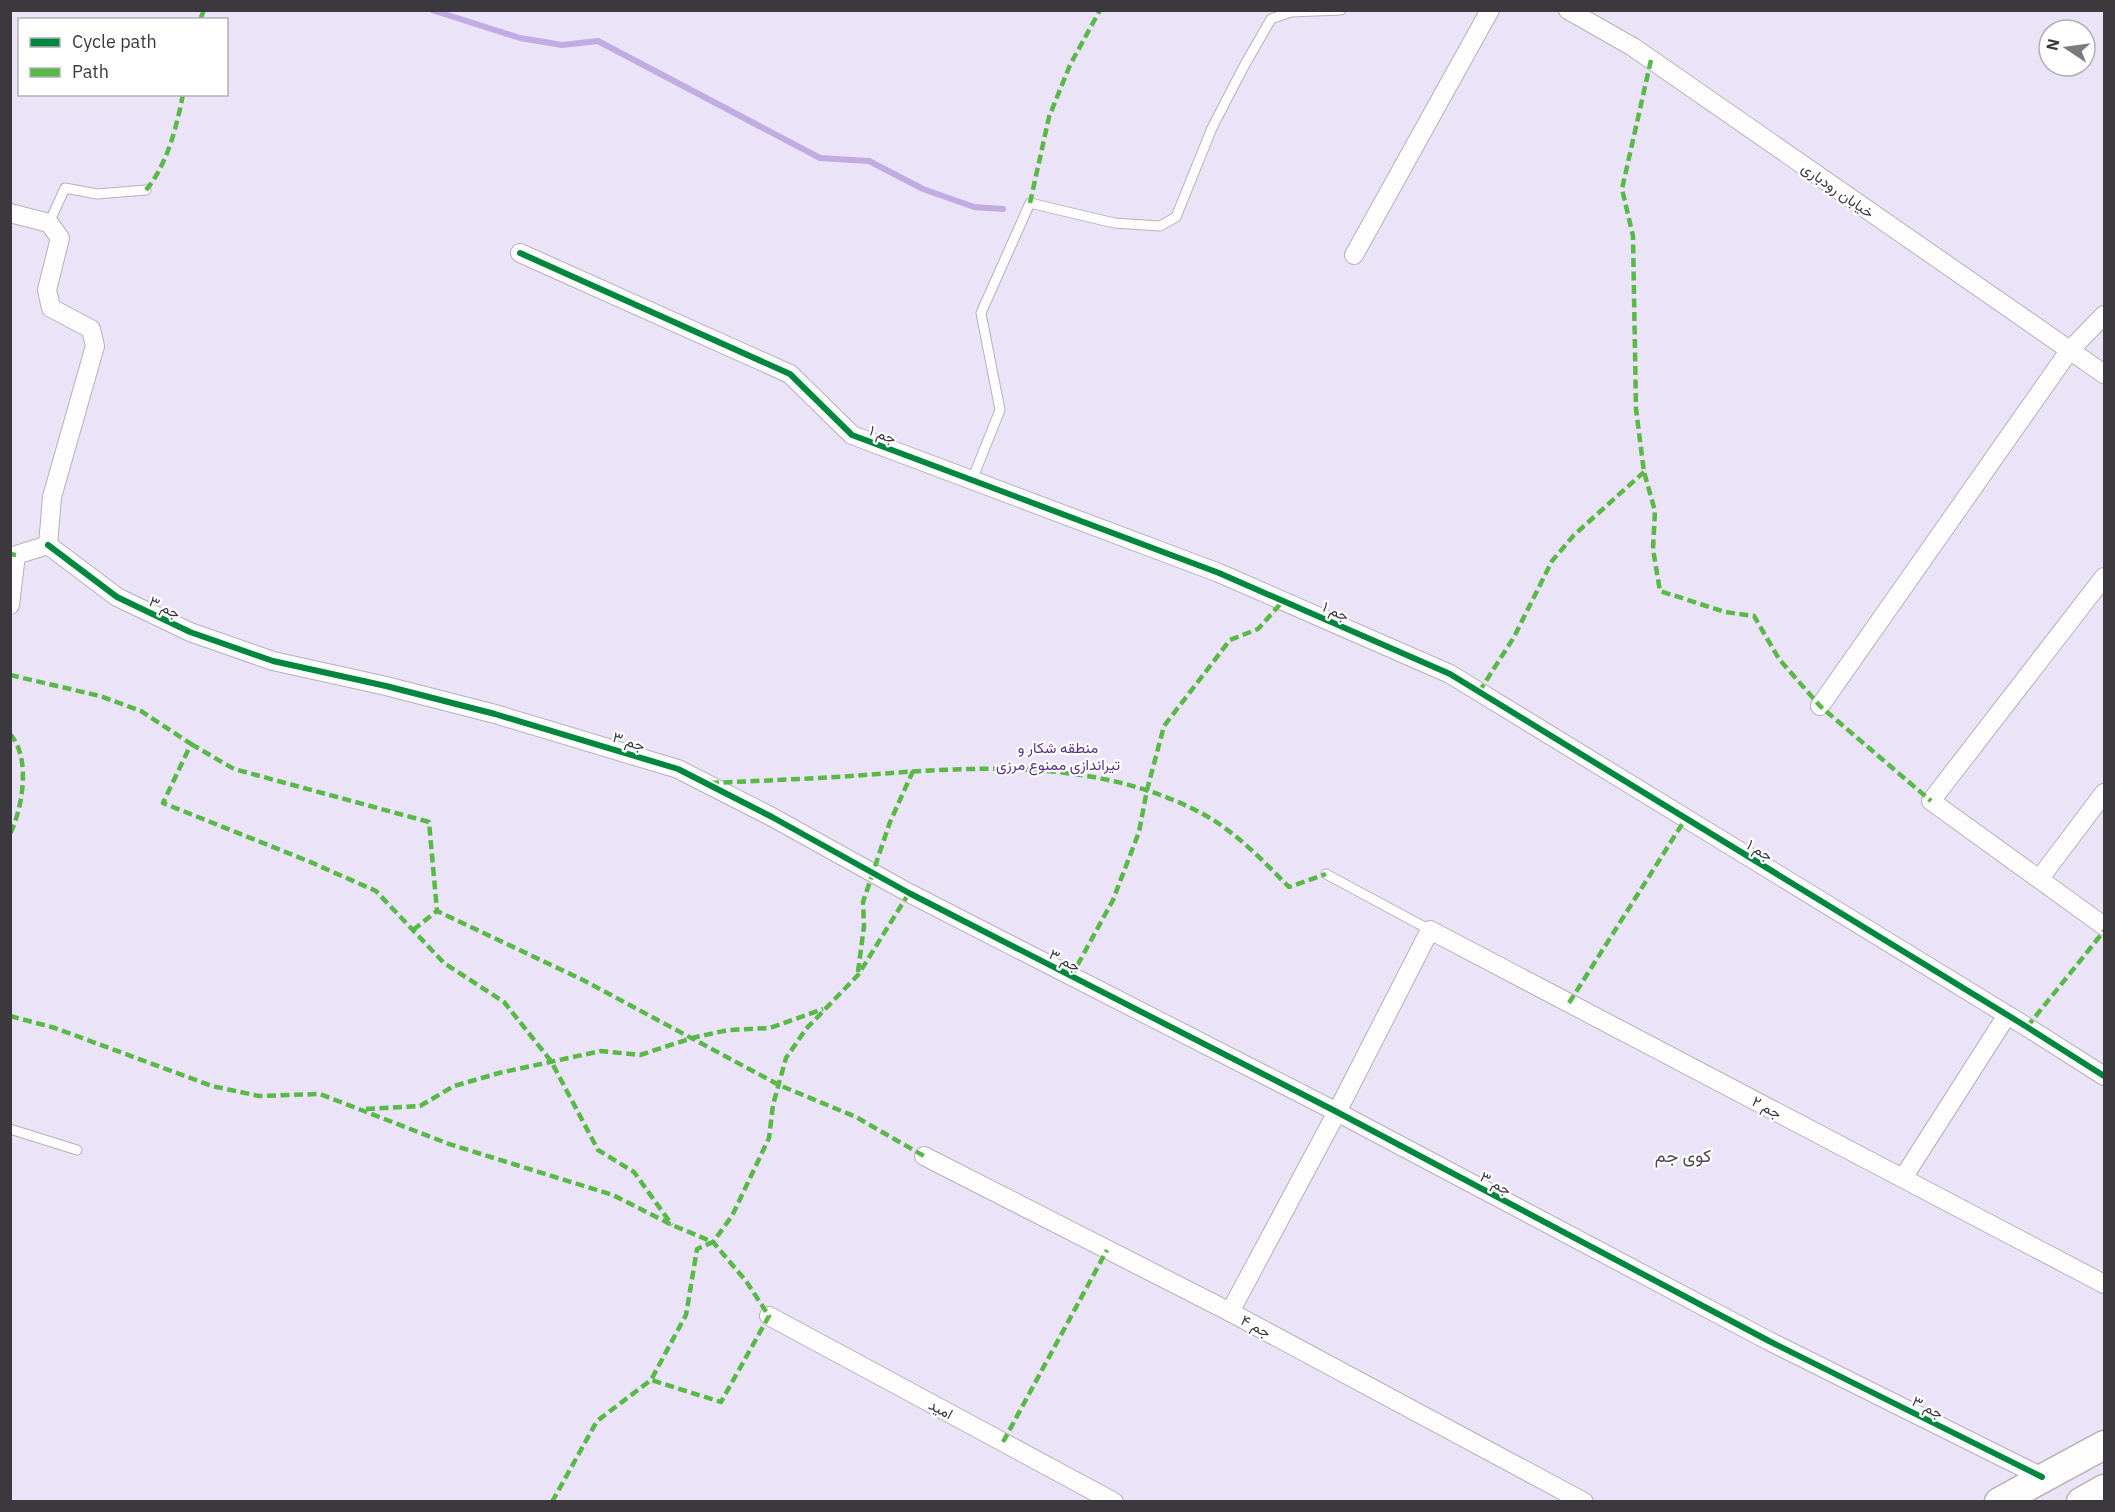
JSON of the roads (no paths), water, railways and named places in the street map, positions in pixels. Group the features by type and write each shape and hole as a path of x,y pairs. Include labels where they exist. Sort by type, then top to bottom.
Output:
{"main road":[{"path":"1999,1502 2104,1445"},
{"path":"2081,1502 2104,1489"}],"street":[{"path":"1354,255 1490,10"},
{"name":"خیابان رودباری","path":"1568,10 1633,47 2104,374"},
{"path":"10,213 49,223 60,238 47,290 51,308 91,329 95,346 52,497 48,545 16,555 10,605"},
{"name":"جم ۱","path":"520,253 790,374 852,435 1219,573 1450,674 2104,1076"},
{"path":"1820,706 2069,351 2104,315"},
{"name":"جم ۳","path":"48,545 117,597 190,632 273,661 386,686 495,714 678,769 772,817 909,894 1337,1112 1769,1341 2042,1477"},
{"path":"2104,577 1931,801 2104,926"},
{"path":"2040,878 2104,793"},
{"path":"1230,1312 1337,1112 1430,930"},
{"name":"جم ۲","path":"1430,930 2104,1284"},
{"path":"1903,1178 2007,1015"},
{"name":"جم ۴","path":"924,1156 1230,1312 1584,1502"},
{"name":"امید","path":"769,1316 1114,1502"}],"lane":[{"path":"972,480 1000,411 981,313 1030,203 1114,223 1160,226 1176,217 1212,128 1271,19 1291,12 1341,10"},
{"path":"49,223 65,188 97,194 146,190"},
{"path":"1326,874 1430,930"},
{"path":"10,1129 77,1150"}],"waterway":[{"path":"432,10 520,38 562,45 598,41 820,158 869,161 923,189 974,207 1003,209"}],"district":[{"name":"کوی جم","path":"1683,1155"}],"park label":[{"name":"منطقه شکار و تیراندازی ممنوع مرزی","path":"1058,756"}]}
